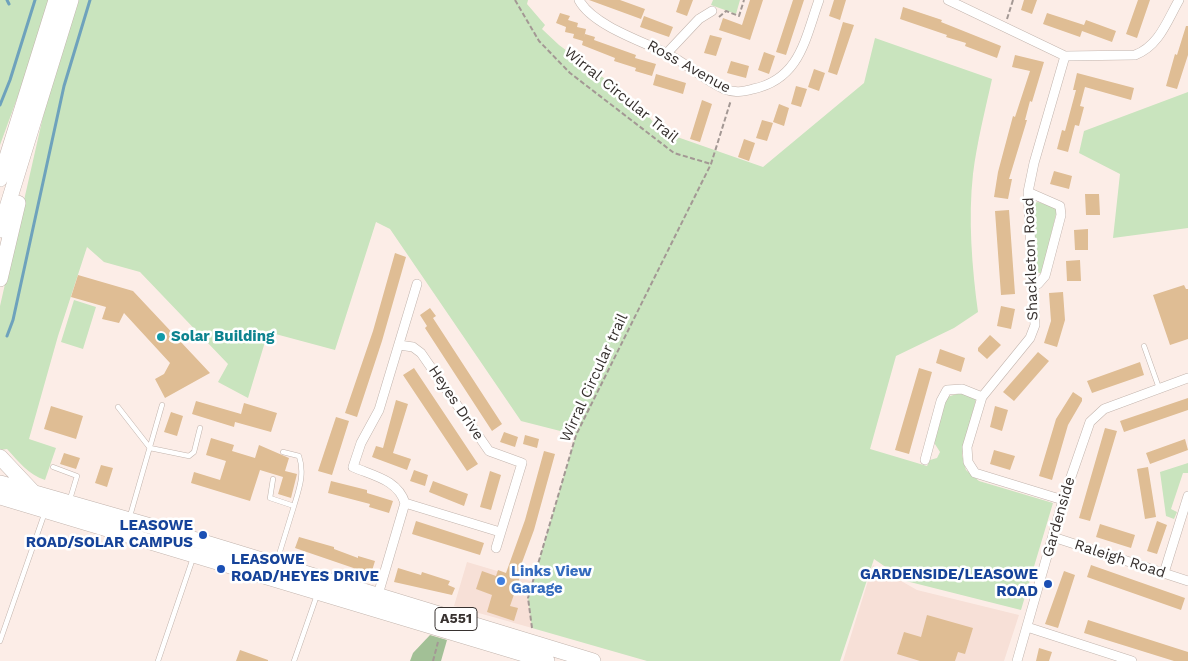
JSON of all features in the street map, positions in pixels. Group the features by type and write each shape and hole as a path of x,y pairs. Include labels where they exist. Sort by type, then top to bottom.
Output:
{"main road":[{"path":"0,230 56,0"},
{"path":"0,179 28,115 71,0"},
{"path":"0,163 28,115"},
{"path":"0,279 28,115"},
{"path":"0,457 35,493"},
{"name":"A551","path":"0,484 129,520 275,565 376,602 442,629 548,661"},
{"name":"A551","path":"0,497 318,592 376,602 534,643 593,661"}],"street":[{"name":"Ross Avenue","path":"579,0 583,8 600,20 667,53 699,75 734,92 765,87 783,76 793,67 799,56 819,0"},
{"path":"948,0 1065,56 1135,55 1145,52 1157,41 1179,0"},
{"path":"667,53 700,19 710,13"},
{"name":"Shackleton Road","path":"1063,500 975,473 968,462 967,447 982,397 1030,338 1035,318 1031,285 1028,192 1034,164 1065,56"},
{"path":"1028,192 1046,198 1060,206 1061,215 1045,276 1038,284 1031,285"},
{"path":"376,602 405,503 402,492 393,484 353,468 361,443 379,410 417,284"},
{"name":"Heyes Drive","path":"399,344 413,347 421,353 489,451 522,463 500,532"},
{"path":"1159,388 1188,378"},
{"name":"Gardenside","path":"1017,661 1063,500 1090,422 1104,408 1159,388"},
{"path":"925,460 941,401 947,390 962,389 982,397"},
{"path":"1164,573 1188,496"},
{"path":"405,503 500,532 496,548"},
{"name":"Raleigh Road","path":"1053,537 1188,581"},
{"path":"1027,627 1132,661"},
{"path":"1099,649 1112,661"}],"lane":[{"path":"1144,346 1159,388"},
{"path":"129,520 162,405"},
{"path":"118,407 150,448 189,456 194,452 200,428"},
{"path":"275,565 303,476 299,456 283,452"},
{"path":"53,467 77,476 68,503"},
{"path":"273,479 270,498 294,506"},
{"path":"0,641 46,511"},
{"path":"158,661 194,554"},
{"path":"294,661 318,592"}],"path":[{"name":"Wirral Circular Trail","path":"515,0 539,41 570,73 674,153 711,164"},
{"path":"710,13 719,18 726,11 739,16 744,0"},
{"path":"1004,27 1013,0"},
{"name":"Wirral Circular trail","path":"534,643 528,598 576,435 711,164 734,92"},
{"path":"433,661 442,629"}],"shaded area":[{"path":"467,562 531,581 528,598 532,628 454,606"},
{"path":"873,565 917,590 1019,615 1004,661 843,661"}],"green space":[{"path":"0,0 50,0 34,52 0,145"},
{"path":"76,0 528,0 527,4 545,25 542,29 559,45 639,104 660,131 763,167 864,83 875,38 992,79 981,126 973,174 971,243 978,312 954,328 896,356 870,449 927,466 930,460 937,458 940,452 933,441 947,397 960,393 976,399 962,455 966,470 979,481 1053,503 1021,610 906,581 874,559 840,661 647,661 532,628 528,598 576,435 521,421 390,229 376,222 335,350 268,332 248,398 218,382 228,364 140,272 104,262 87,247 58,336 29,439 56,448 45,480 34,475 7,449 0,450 0,306 52,77"},
{"path":"713,0 740,0 736,14 711,5"},
{"path":"1188,92 1188,228 1113,238 1120,174 1079,153 1084,131"},
{"path":"1038,202 1056,208 1042,273 1037,273 1036,267 1032,209 1034,203"},
{"path":"74,300 96,307 83,349 61,342"},
{"path":"1188,463 1188,473 1183,473 1171,509 1177,512 1174,519 1166,516 1160,472"},
{"path":"430,635 447,640 441,661 410,661 413,653"}],"building":[{"path":"589,0 620,0 645,9 641,19"},
{"path":"680,0 693,0 687,16 676,12"},
{"path":"750,0 763,0 750,40 719,30 723,18 742,25"},
{"path":"793,0 804,0 786,55 776,52"},
{"path":"834,0 846,0 840,20 829,16"},
{"path":"1024,0 1037,0 1032,14 1021,10"},
{"path":"1138,0 1150,0 1137,38 1126,34"},
{"path":"903,7 942,20 941,22 1001,46 997,58 965,46 966,43 946,37 947,35 900,19"},
{"path":"560,13 570,16 568,20 578,23 577,27 586,29 584,38 585,34 595,37 594,40 636,55 635,58 656,64 652,76 635,71 636,68 614,61 615,58 582,45 583,41 573,38 574,34 565,32 566,27 556,23"},
{"path":"1047,13 1084,25 1086,20 1116,31 1112,42 1082,31 1080,37 1043,24"},
{"path":"644,16 673,27 669,37 640,27"},
{"path":"843,22 854,25 837,75 828,72"},
{"path":"1186,26 1188,26 1188,55 1177,89 1166,86 1175,54 1177,55"},
{"path":"710,35 722,38 716,56 704,53"},
{"path":"764,52 775,56 769,74 758,70"},
{"path":"1015,55 1044,62 1032,102 1030,101 1025,120 1027,120 1009,179 1012,179 1008,199 994,197 998,172 1013,116 1015,117 1030,71 1012,67"},
{"path":"731,61 749,66 746,78 727,73"},
{"path":"814,69 825,73 819,91 808,87"},
{"path":"1077,73 1134,88 1131,100 1085,87 1080,106 1084,107 1079,126 1075,125 1068,152 1057,149 1062,130 1065,131 1076,90 1073,90"},
{"path":"656,74 686,83 683,94 653,85"},
{"path":"796,86 807,89 801,107 791,104"},
{"path":"702,100 712,104 700,142 690,139"},
{"path":"779,104 789,108 784,126 773,122"},
{"path":"762,120 773,123 767,141 756,138"},
{"path":"744,139 755,143 749,161 738,157"},
{"path":"1054,171 1072,176 1069,189 1050,184"},
{"path":"1085,194 1099,194 1100,215 1086,215"},
{"path":"1009,210 1015,294 1001,295 995,211"},
{"path":"1088,229 1088,250 1075,250 1074,230"},
{"path":"395,253 406,257 382,341 357,417 345,413 373,331"},
{"path":"1080,260 1081,281 1067,281 1066,261"},
{"name":"Solar Building","path":"78,275 133,291 210,373 165,398 155,379 164,374 170,363 124,313 119,323 102,319 106,307 71,297"},
{"path":"1184,285 1188,289 1188,339 1170,345 1153,295"},
{"path":"1063,292 1065,320 1057,347 1044,343 1051,321 1049,293"},
{"path":"1001,306 1015,309 1011,329 997,326"},
{"path":"430,308 436,316 433,318 502,424 492,431 425,328 427,326 420,315"},
{"path":"990,335 1001,345 987,359 978,351 978,348"},
{"path":"940,349 965,358 961,372 936,363"},
{"path":"1038,352 1049,361 1014,401 1003,392"},
{"path":"1140,362 1144,375 1092,393 1087,381"},
{"path":"414,368 478,464 467,471 403,375"},
{"path":"919,368 932,372 909,454 895,450"},
{"path":"1073,392 1082,398 1082,401 1068,425 1052,480 1039,476 1056,419"},
{"path":"1188,398 1188,410 1124,432 1120,421"},
{"path":"396,400 408,404 393,453 411,459 407,470 372,457 376,446 383,448"},
{"path":"196,401 241,414 244,403 277,413 271,432 235,422 234,427 192,414"},
{"path":"51,406 83,416 76,439 44,429"},
{"path":"995,406 1008,410 1002,431 990,427"},
{"path":"171,412 183,416 177,436 164,432"},
{"path":"336,417 349,421 332,475 318,471"},
{"path":"1105,428 1117,431 1090,521 1079,518"},
{"path":"504,432 518,437 515,447 500,442"},
{"path":"525,435 539,439 537,448 523,444"},
{"path":"211,438 234,445 232,451 255,458 259,445 289,458 285,471 297,474 291,498 278,494 283,477 260,470 250,501 191,483 194,472 220,480 226,461 206,455"},
{"path":"1185,439 1188,450 1150,464 1146,453"},
{"path":"994,450 1015,456 1010,470 990,464"},
{"path":"544,451 555,454 534,530 517,576 520,577 510,606 518,608 514,621 487,612 492,595 476,589 482,571 496,576 498,570 506,573 525,520"},
{"path":"64,453 80,458 76,469 60,464"},
{"path":"101,465 113,468 107,487 95,483"},
{"path":"1148,467 1156,517 1145,519 1137,469"},
{"path":"414,470 428,475 425,486 410,481"},
{"path":"490,471 501,475 491,510 480,507"},
{"path":"331,481 367,490 367,493 393,501 389,513 369,507 370,504 328,493"},
{"path":"433,481 468,494 464,506 429,492"},
{"path":"416,521 484,543 480,555 412,534"},
{"path":"1157,521 1167,525 1157,554 1147,551"},
{"path":"1100,524 1135,535 1131,548 1096,537"},
{"path":"299,537 334,547 334,549 358,558 358,556 375,561 371,574 295,548"},
{"path":"1091,565 1185,598 1181,610 1087,577"},
{"path":"398,568 421,575 422,572 450,581 448,585 455,588 452,595 394,582"},
{"path":"1064,571 1075,575 1058,628 1045,624"},
{"path":"927,615 973,628 965,654 958,652 955,661 920,661 897,654 904,632 921,637"},
{"path":"1088,620 1188,652 1188,661 1174,661 1084,633"},
{"path":"1039,648 1052,652 1049,661 1036,661"},
{"path":"240,650 268,660 268,661 236,661"}],"waterway":[{"path":"7,0 9,4"},
{"path":"0,105 10,80 35,0"},
{"path":"7,336 13,320 64,86 90,0"}],"place":[{"name":"Solar Building","path":"161,337"},
{"name":"LEASOWE ROAD/SOLAR CAMPUS","path":"203,535"},
{"name":"LEASOWE ROAD/HEYES DRIVE","path":"221,569"},
{"name":"Links View Garage","path":"501,581"},
{"name":"GARDENSIDE/LEASOWE ROAD","path":"1048,584"}]}
